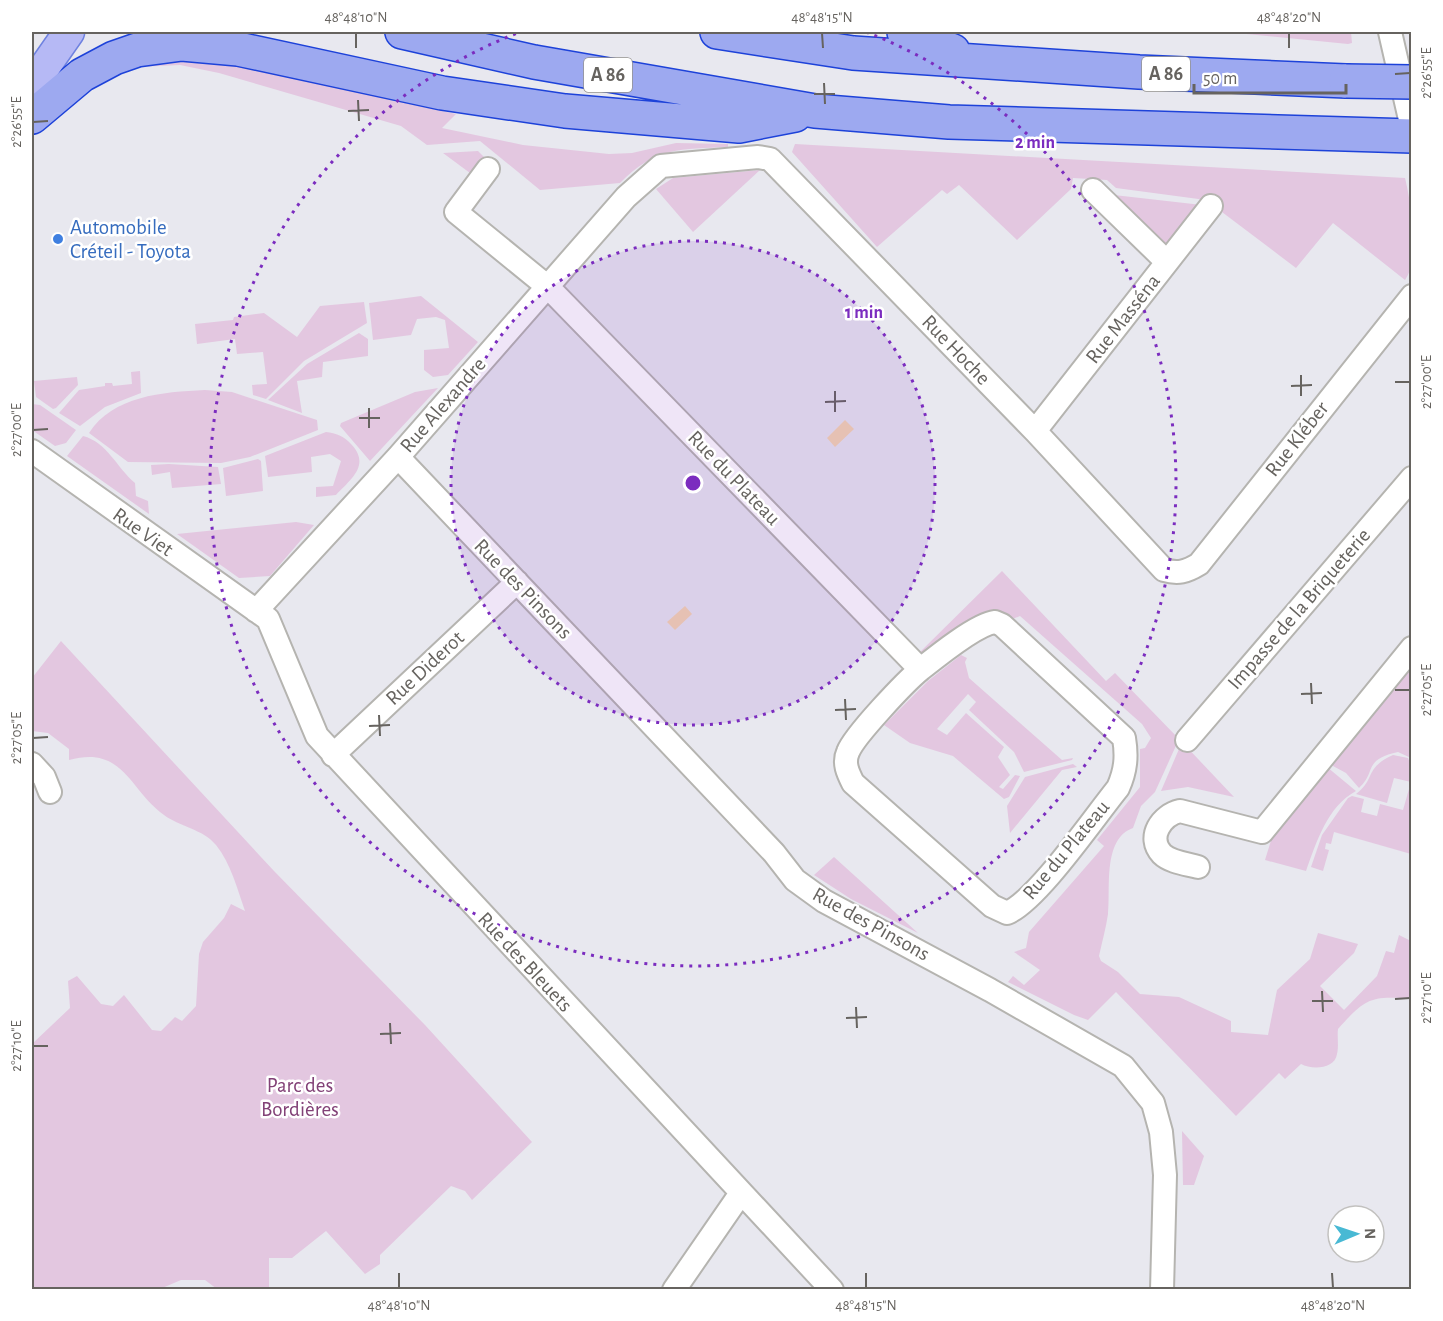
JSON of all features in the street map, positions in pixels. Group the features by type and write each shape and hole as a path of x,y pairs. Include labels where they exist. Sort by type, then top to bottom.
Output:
{"highway":[{"name":"A 86","path":"402,32 534,62 815,111 949,122 1412,136"},
{"name":"A 86","path":"717,32 853,53 986,63 1346,81 1412,82"},
{"path":"904,32 986,63"},
{"path":"32,117 82,75 114,58 137,50 182,44 238,49 442,93 565,111 739,126 815,111"}],"main road":[{"path":"32,65 68,32"},
{"path":"32,85 68,32"}],"street":[{"path":"1390,32 1412,128"},
{"name":"Rue Hoche","path":"626,197 661,166 758,157 770,159 1035,431 1164,570 1175,573"},
{"name":"Rue du Plateau","path":"488,169 456,212 548,287 920,669"},
{"path":"1093,190 1167,262"},
{"name":"Rue Alexandre","path":"256,611 398,456 626,197"},
{"name":"Rue Masséna","path":"1035,431 1211,206"},
{"name":"Rue Kléber","path":"1175,573 1186,571 1199,564 1412,296"},
{"name":"Rue Viet","path":"32,452 256,611"},
{"name":"Rue des Pinsons","path":"398,456 802,885 824,901 1007,999 1123,1066 1153,1103 1161,1131 1165,1175 1162,1290"},
{"name":"Impasse de la Briqueterie","path":"1187,741 1412,478"},
{"name":"Rue Diderot","path":"333,755 517,582"},
{"name":"Rue des Bleuets","path":"256,611 268,619 317,736 333,755 832,1290"},
{"name":"Rue du Plateau","path":"995,622 1002,625 1124,738 1127,753 1125,773 1118,788 1043,881 1016,909 1007,913 992,906 853,783 846,768 847,753 858,738 920,669 980,628 995,622"},
{"path":"1198,867 1162,854 1157,844 1156,830 1161,821 1169,814 1180,811 1262,832 1412,648"},
{"path":"32,764 44,777 50,792"},
{"path":"674,1290 741,1193"}],"green space":[{"path":"1226,32 1351,32 1352,43 1348,44"},
{"path":"179,57 275,70 343,89 456,114 442,128 523,145 609,154 632,153 676,143 728,144 728,147 696,148 657,156 645,162 620,183 540,190 480,141 427,145 401,126 219,73 180,65 138,67 137,60"},
{"path":"795,144 1405,178 1413,230 1410,271 1405,280 1333,223 1296,268 1206,200 1116,188 1107,180 1073,178 1071,189 1017,240 959,185 947,194 942,190 877,247 792,152"},
{"path":"478,151 487,160 474,176 443,153"},
{"path":"760,170 693,232 656,189 673,178"},
{"path":"1114,195 1202,205 1167,245 1162,246"},
{"path":"421,296 478,342 448,375 433,377 424,370 424,350 449,348 445,320 436,317 417,319 411,335 373,340 369,303"},
{"path":"364,302 367,323 304,361 266,399 253,395 252,385 267,384 263,352 237,354 235,339 197,344 195,324 233,320 234,317 264,313 297,337 320,306"},
{"path":"359,333 368,339 368,356 323,362 322,377 297,381 302,413 268,400 307,364"},
{"path":"140,371 141,393 105,407 80,426 59,413 79,390 105,386 105,383 112,383 113,386 132,384 131,372"},
{"path":"77,377 78,385 56,408 53,409 36,397 34,381"},
{"path":"438,388 370,461 340,426 341,423 415,392"},
{"path":"205,390 232,392 317,420 318,430 250,457 221,463 128,462 89,433 111,411 140,398 172,392"},
{"path":"32,404 40,405 76,430 66,443 55,446 32,430"},
{"path":"326,432 346,439 357,452 359,459 357,471 336,495 316,497 316,487 333,486 341,461 330,454 311,457 312,472 268,477 265,456"},
{"path":"83,436 99,444 135,483 136,496 148,501 149,514 67,456"},
{"path":"258,459 261,461 263,491 226,496 223,468"},
{"path":"151,465 218,467 221,484 172,488 170,472 152,475"},
{"path":"296,522 314,525 270,576 239,578 177,534"},
{"path":"1002,571 1106,681 1115,673 1179,739 1155,792 1141,806 1133,828 1123,834 1112,854 1108,914 1099,956 1101,961 1118,972 1140,994 1179,997 1231,1021 1231,1032 1268,1035 1277,990 1310,959 1318,933 1358,944 1354,953 1320,986 1344,1010 1377,976 1386,951 1394,953 1399,935 1411,941 1411,999 1377,999 1362,1005 1338,1029 1338,1051 1332,1063 1322,1067 1301,1064 1285,1079 1279,1073 1236,1116 1116,992 1088,1020 1008,982 1013,976 1024,985 1040,970 1014,952 1026,948 1029,932 1104,846 1097,840 1140,787 1140,749 1145,748 1151,738 1142,724 1020,616 924,655 917,655"},
{"name":"Parc des Bordières","path":"61,641 274,871 425,1025 532,1142 472,1200 465,1191 451,1186 380,1255 380,1264 365,1274 326,1231 292,1258 269,1258 269,1289 217,1289 205,1280 181,1280 160,1289 32,1289 32,1044 70,1008 68,981 77,976 101,1004 113,1006 124,995 152,1030 161,1031 175,1017 182,1021 196,1006 199,954 203,942 224,918 231,904 245,911 230,868 211,840 164,815 114,764 102,759 87,757 69,760 69,749 48,733 32,731 32,678"},
{"path":"961,655 967,658 965,662 969,678 1062,760 1073,758 1072,760 1024,772 1014,752 969,710 976,702 968,694 937,729 947,735 966,713 1004,747 998,757 1010,775 999,787 1003,789 1015,775 1020,776 1009,797 1004,799 953,756 910,743 884,725 928,681"},
{"path":"1411,661 1411,758 1398,752 1379,759 1359,788 1346,773 1333,766 1333,758"},
{"path":"1182,742 1234,797 1188,787 1161,791"},
{"path":"1393,755 1408,758 1411,766 1411,782 1394,778 1387,803 1356,794 1362,789 1378,764"},
{"path":"1073,764 1077,767 1062,770 1010,833 1007,806 1025,777"},
{"path":"1327,767 1356,791 1330,815 1306,871 1265,860 1273,834"},
{"path":"1411,782 1411,854 1334,832 1331,844 1326,843 1325,849 1329,850 1323,871 1311,867 1322,835 1348,798 1352,796 1364,799 1361,812 1377,816 1380,804 1403,810"},
{"path":"834,857 918,933 851,899 814,875"},
{"path":"1182,1131 1204,1156 1194,1185 1183,1185"}],"shaded area":[{"path":"845,420 854,429 835,447 827,438"},
{"path":"685,606 692,614 675,630 667,622"}],"place":[{"name":"Automobile Créteil - Toyota","path":"58,239"}]}
